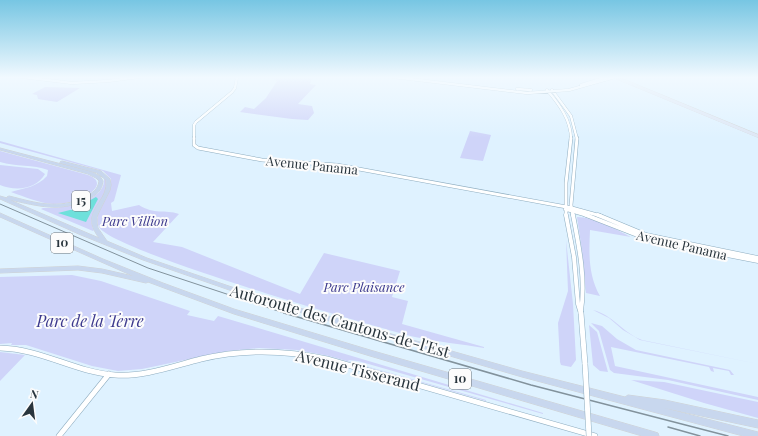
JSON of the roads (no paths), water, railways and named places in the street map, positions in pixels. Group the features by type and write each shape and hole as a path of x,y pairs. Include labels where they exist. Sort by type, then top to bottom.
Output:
{"highway":[{"path":"0,145 93,170 106,176 109,181 109,188 96,213 94,221 95,228 105,243"},
{"name":"15","path":"0,149 93,174 99,177 101,182 99,188 90,196 79,202 64,206 42,206 0,196"},
{"name":"Autoroute des Cantons-de-l'Est","path":"0,196 105,243 195,277 279,304 494,366 758,436"},
{"name":"Autoroute des Cantons-de-l'Est","path":"0,215 161,285 234,311 655,436"},
{"path":"0,271 78,268 102,271 161,285"},
{"path":"607,396 665,404 758,424"}],"main road":[{"path":"665,97 757,134"},
{"path":"670,97 757,134"},
{"path":"674,101 679,108"}],"street":[{"name":"Avenue Panama","path":"227,97 199,119 194,125 194,145 198,148 262,160 337,165 564,208 603,217 646,235 758,258"},
{"path":"554,97 566,116 571,136 564,208 574,257 578,304 581,311"},
{"path":"556,97 565,106 571,116 577,138 571,193 572,210 579,248 583,299 581,311 589,436"},
{"path":"566,116 571,116"},
{"name":"Avenue Panama","path":"572,210 650,240 758,261"},
{"name":"Avenue Tisserand","path":"0,348 22,349 94,371 109,374 139,374 207,358 233,354 264,352 292,353 327,360 595,436"},
{"path":"59,436 109,374"}],"tram line":[{"path":"0,204 148,268 287,314"},
{"path":"284,313 531,385 728,436"},
{"path":"668,427 700,436"}],"park label":[{"name":"Parc Villion","path":"135,221"},
{"name":"Parc Plaisance","path":"364,287"},
{"name":"Parc de la Terre","path":"90,321"}]}
